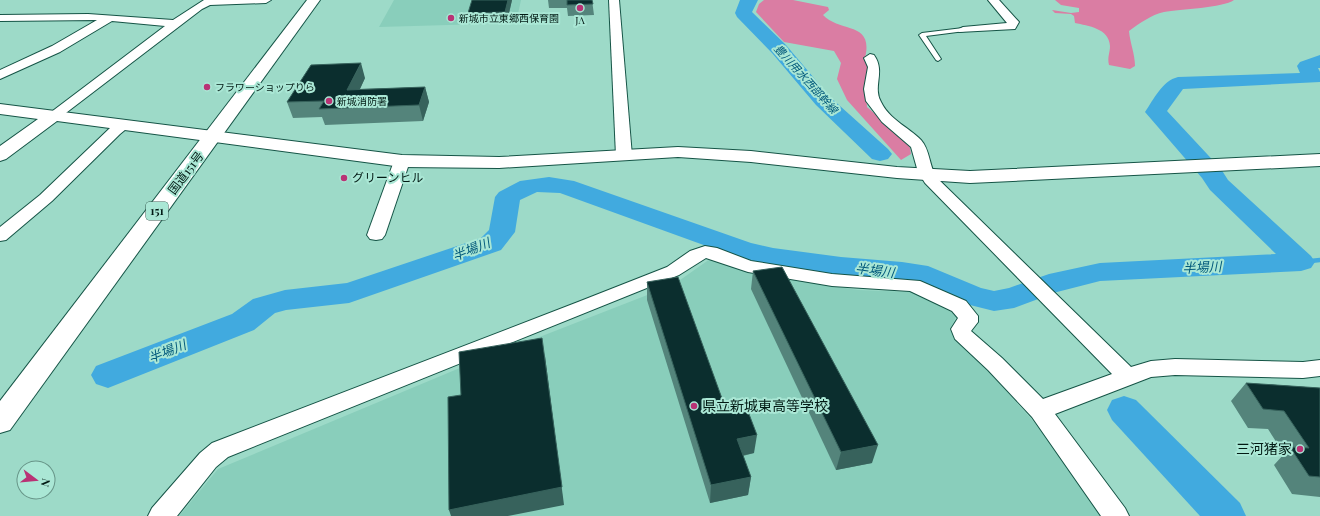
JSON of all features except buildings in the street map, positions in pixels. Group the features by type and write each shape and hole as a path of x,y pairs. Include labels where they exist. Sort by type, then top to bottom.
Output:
{"main road":[{"name":"国道151号","path":"0,422 314,0"},
{"path":"0,109 402,162 492,164 676,152 722,154 867,171 928,176 970,176 1320,160"},
{"path":"0,155 53,116"}],"street":[{"path":"53,116 198,7 208,2 266,0"},
{"path":"614,0 624,156"},
{"path":"963,30 1000,26 1011,27 1013,22 1009,16 993,0"},
{"path":"0,18 78,16 108,19 138,19 174,24"},
{"path":"0,75 56,49 108,19"},
{"path":"870,58 875,69 870,88 873,100 882,115 916,145 920,152 928,176 935,186 1127,376"},
{"path":"0,236 46,198 115,131 124,125"},
{"path":"376,235 402,162"},
{"path":"161,516 208,460 220,450 585,307 673,271 696,255 705,252 711,252 748,266 832,280 913,285 959,306 968,316 968,322 961,329 962,334 995,364 1040,411 1116,516"},
{"path":"1040,411 1055,402 1114,384 1127,376 1151,369 1175,367 1303,370 1320,368"}],"lane":[{"path":"938,59 922,35 963,30"}],"shaded area":[{"name":"新城市立東郷西保育園","path":"394,0 521,0 516,23 379,27"},
{"path":"764,0 793,0 828,7 829,10 823,15 838,24 854,29 865,38 865,58 871,63 866,89 867,107 909,143 911,154 901,160 847,100 837,79 841,63 834,51 784,42 756,12 759,4"},
{"path":"1055,0 1234,0 1211,7 1164,12 1141,22 1129,31 1135,66 1130,69 1109,65 1108,60 1110,46 1106,35 1092,27 1075,23 1074,16 1071,14 1055,13 1052,10 1071,13 1079,12 1079,8 1061,5"},
{"name":"県立新城東高等学校","path":"710,259 748,273 858,290 911,292 957,315 950,329 1052,442 1104,516 179,516 218,469 455,370 673,285"}],"waterway":[{"name":"豊川用水西部幹線","path":"750,0 747,2 743,13 779,49 823,101 880,154"},
{"name":"半場川","path":"108,375 243,322 264,306 285,300 349,293 491,244 502,232 507,211 508,197 522,189 542,184 565,186 744,250 773,257 841,266 902,271 928,276 973,296 994,301 1014,298 1049,284 1100,272 1301,262 1219,185 1212,174 1156,112 1172,88 1178,83 1313,78 1307,66 1320,61"},
{"path":"1301,262 1320,260"},
{"name":"豊川用水西部幹線","path":"1124,410 1226,516"}],"place":[{"name":"JA","path":"580,8"},
{"name":"新城市立東郷西保育園","path":"451,18"},
{"name":"フラワーショップりら","path":"207,87"},
{"name":"新城消防署","path":"329,101"},
{"name":"グリーンヒル","path":"344,178"},
{"name":"県立新城東高等学校","path":"694,406"},
{"name":"三河猪家","path":"1300,449"}]}
